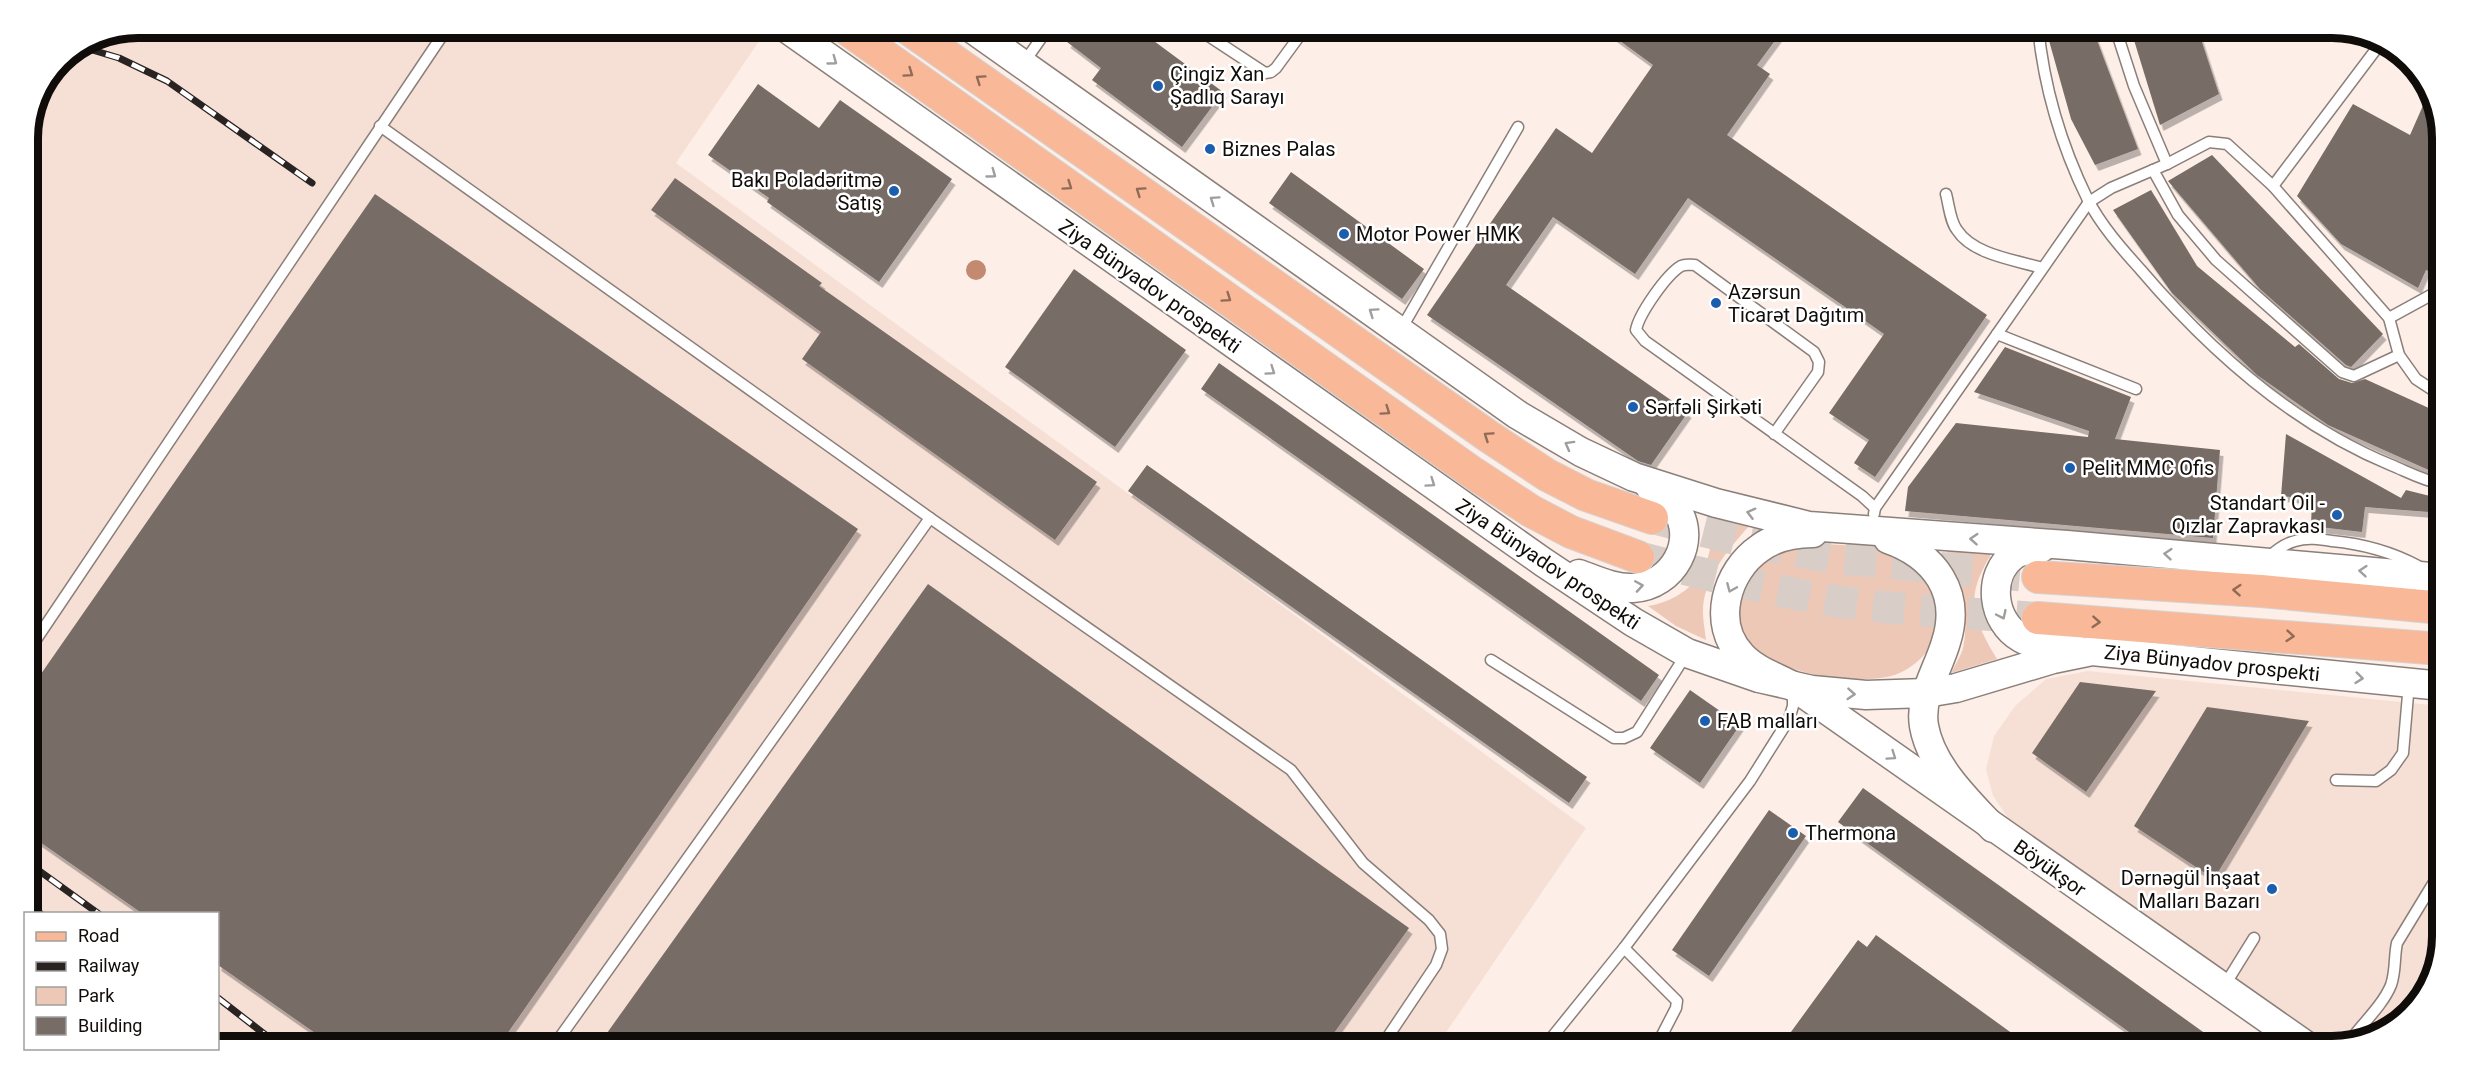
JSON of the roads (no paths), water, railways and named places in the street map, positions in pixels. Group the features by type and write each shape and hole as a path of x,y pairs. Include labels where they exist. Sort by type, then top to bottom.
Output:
{"main road":[{"name":"Ziya Bünyadov prospekti","path":"802,38 1543,562 1633,622 1688,653 1759,678 1793,686 1866,695 1926,693 1956,688 2053,659 2092,651 2432,685"},
{"name":"Ziya Bünyadov prospekti","path":"860,38 1473,473 1531,511 1571,532 1638,557"},
{"path":"922,38 1547,475 1586,495 1652,518"},
{"path":"985,38 1518,415 1581,452 1634,477 1663,495 1676,507 1681,519 1682,547 1669,574 1661,581 1633,588 1616,587 1543,562"},
{"path":"1634,477 1782,521 1873,520 2067,545 2263,562 2432,587"},
{"path":"1793,686 1757,667 1742,656 1732,643 1724,618 1729,589 1758,549 1771,542 1788,536 1873,520"},
{"path":"1873,520 1900,543 1926,559 1941,577 1946,592 1950,626 1947,642 1926,693 1923,708 1924,725 1934,754 1964,796 1993,828"},
{"path":"2067,545 2029,549 2016,554 2000,574 1996,601 2001,617 2009,629 2021,638 2039,645 2092,651"},
{"path":"2038,577 2262,591 2432,588"},
{"name":"Ziya Bünyadov prospekti","path":"2038,618 2432,648"},
{"name":"Böyükşor","path":"1793,686 2292,1036"}],"lane":[{"path":"38,637 440,38"},
{"path":"1022,64 1041,38"},
{"path":"1212,38 1264,73 1276,68 1297,38"},
{"path":"2038,38 2042,66 2058,130 2089,202 2115,240 2176,311 2235,367 2273,399 2327,435 2380,461 2431,481"},
{"path":"2119,38 2134,86 2167,164"},
{"path":"2273,186 2378,49"},
{"path":"380,126 930,518 1274,756 1290,770 1363,862 1429,920 1440,934 1442,948 1436,965 1388,1036"},
{"path":"1400,331 1518,127"},
{"path":"1873,520 1996,334 2089,202 2111,188 2167,164 2209,142 2228,144 2273,186 2389,318 2399,355 2416,379 2431,389"},
{"path":"2153,170 2178,215 2216,260 2342,372 2354,376 2399,355"},
{"path":"1946,194 1955,229 1965,239 1981,250 2042,268"},
{"path":"1774,434 1818,372 1819,362 1814,352 1695,265 1684,264 1674,271 1639,318 1636,330 1645,340 1774,434 1862,496 1873,520"},
{"path":"2389,318 2431,295"},
{"path":"1996,334 2136,388"},
{"path":"561,1036 930,518"},
{"path":"1491,660 1614,738 1624,738 1636,732 1688,653"},
{"path":"2336,780 2376,781 2391,770 2403,753 2409,683"},
{"path":"1553,1036 1624,948 1750,782 1782,733 1793,706 1793,686"},
{"path":"2356,1033 2386,994 2393,974 2397,943 2432,886"},
{"path":"2223,988 2254,938"},
{"path":"1624,948 1677,1001 1661,1036"}],"tunnel":[{"path":"1657,519 1743,541 1835,558 2038,577"},
{"path":"1638,557 1733,581 1855,604 2038,618"}],"railway":[{"path":"90,49 119,58 167,81 312,183"},
{"path":"38,870 96,912"},
{"path":"219,999 267,1036"}],"place":[{"name":"Çingiz Xan Şadlıq Sarayı","path":"1158,86"},
{"name":"Biznes Palas","path":"1210,149"},
{"name":"Bakı Poladəritmə Satış","path":"894,191"},
{"name":"Motor Power HMK","path":"1344,234"},
{"name":"Azərsun Ticarət Dağıtım","path":"1716,303"},
{"name":"Sərfəli Şirkəti","path":"1633,407"},
{"name":"Pelit MMC Ofis","path":"2070,468"},
{"name":"Standart Oil - Qızlar Zapravkası","path":"2337,515"},
{"name":"FAB malları","path":"1705,721"},
{"name":"Thermona","path":"1793,833"},
{"name":"Dərnəgül İnşaat Malları Bazarı","path":"2272,889"}]}
